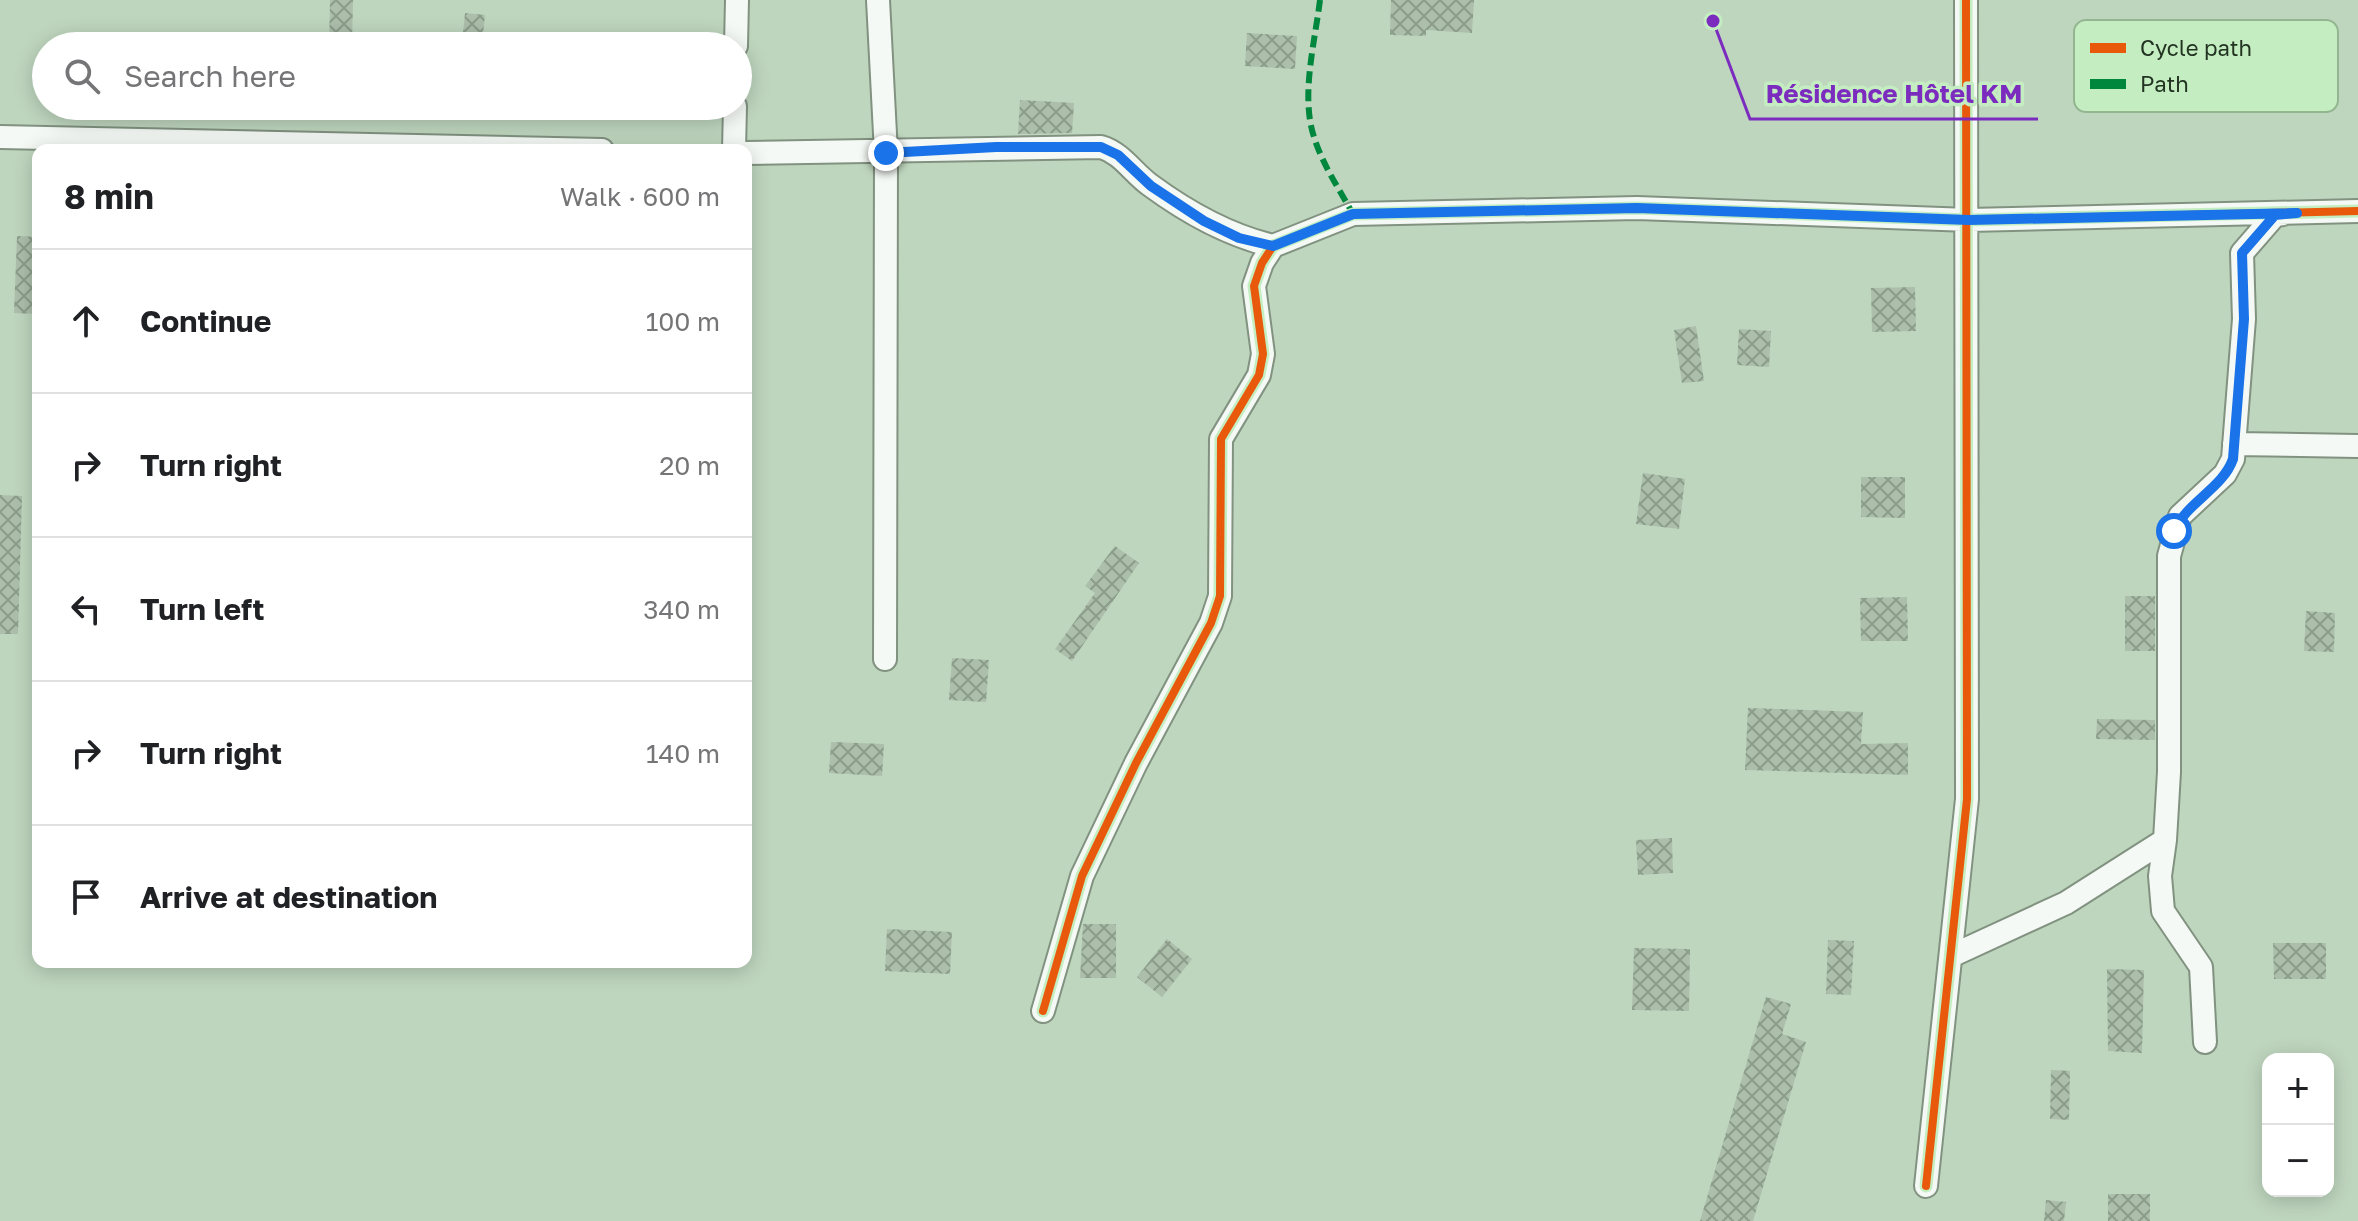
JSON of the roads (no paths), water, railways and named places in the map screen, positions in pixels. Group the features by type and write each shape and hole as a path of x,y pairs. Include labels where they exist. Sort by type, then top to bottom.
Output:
{"street":[{"path":"736,32 737,0"},
{"path":"878,0 886,153 885,659"},
{"path":"1926,1186 1967,799 1969,220 1966,0"},
{"path":"734,144 735,120"},
{"path":"0,137 324,144"},
{"path":"752,153 1101,147 1118,155 1151,186 1204,221 1239,238 1273,246 1353,214 1637,208 1969,220 2358,211"},
{"path":"2205,1042 2201,967 2163,911 2160,876 2169,772 2169,556 2180,516 2225,474 2233,459 2244,319 2242,253 2275,215 2297,213"},
{"path":"1043,1011 1082,876 1136,763 1211,623 1220,596 1221,439 1259,375 1263,354 1254,286 1262,263 1273,246"},
{"path":"2234,444 2358,446"},
{"path":"1951,956 2066,903 2165,840"}],"place":[{"name":"Résidence Hôtel KM","path":"1713,21"}]}
